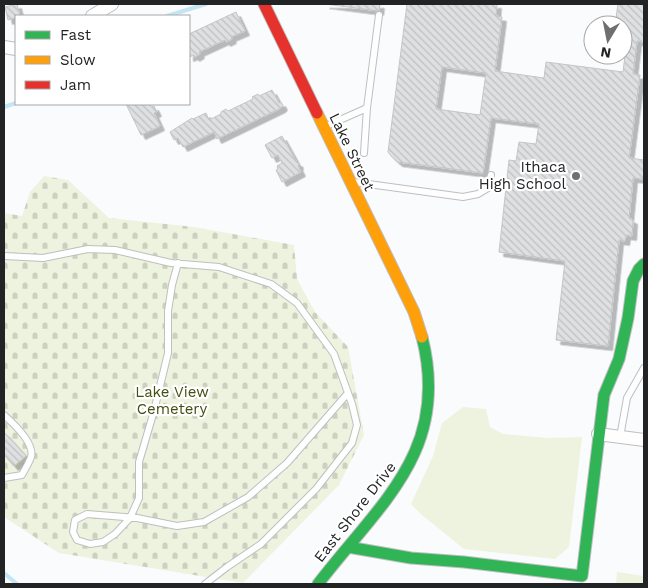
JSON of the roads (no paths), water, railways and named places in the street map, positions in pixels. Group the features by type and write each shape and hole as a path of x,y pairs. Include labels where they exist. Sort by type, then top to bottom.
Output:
{"street":[{"path":"94,15 112,4"},
{"name":"Lake Street","path":"268,5 323,127 414,312"},
{"path":"348,546 410,558 464,562 582,576 604,395 619,360 628,318 633,281 644,264"},
{"name":"East Shore Drive","path":"318,584 393,490 410,464 418,447 426,423 430,391 425,344 414,312"},
{"path":"598,434 644,440"}],"lane":[{"path":"364,153 367,108 379,15"},
{"path":"323,127 367,108"},
{"path":"350,182 463,197 478,194 488,188 492,175"},
{"path":"4,256 43,258 88,249 115,250 178,263 219,267 246,275 271,284 297,304 334,354 348,393 356,425 352,443 316,489 261,544 205,584"},
{"path":"178,263 168,311 168,353 139,462 139,498 130,518 115,534 103,542 90,544 77,540 73,532 75,520 87,514 130,518 177,526 204,522 248,497 287,463 348,393"},
{"path":"620,437 627,398 644,368"},
{"path":"4,415 19,429 31,447 32,456 22,475 4,478"}],"waterway":[{"path":"170,15 206,4"},
{"path":"4,107 15,103"},
{"path":"4,573 17,584"}],"place":[{"name":"Ithaca High School","path":"576,176"}],"park label":[{"name":"Lake View Cemetery","path":"172,400"}]}
